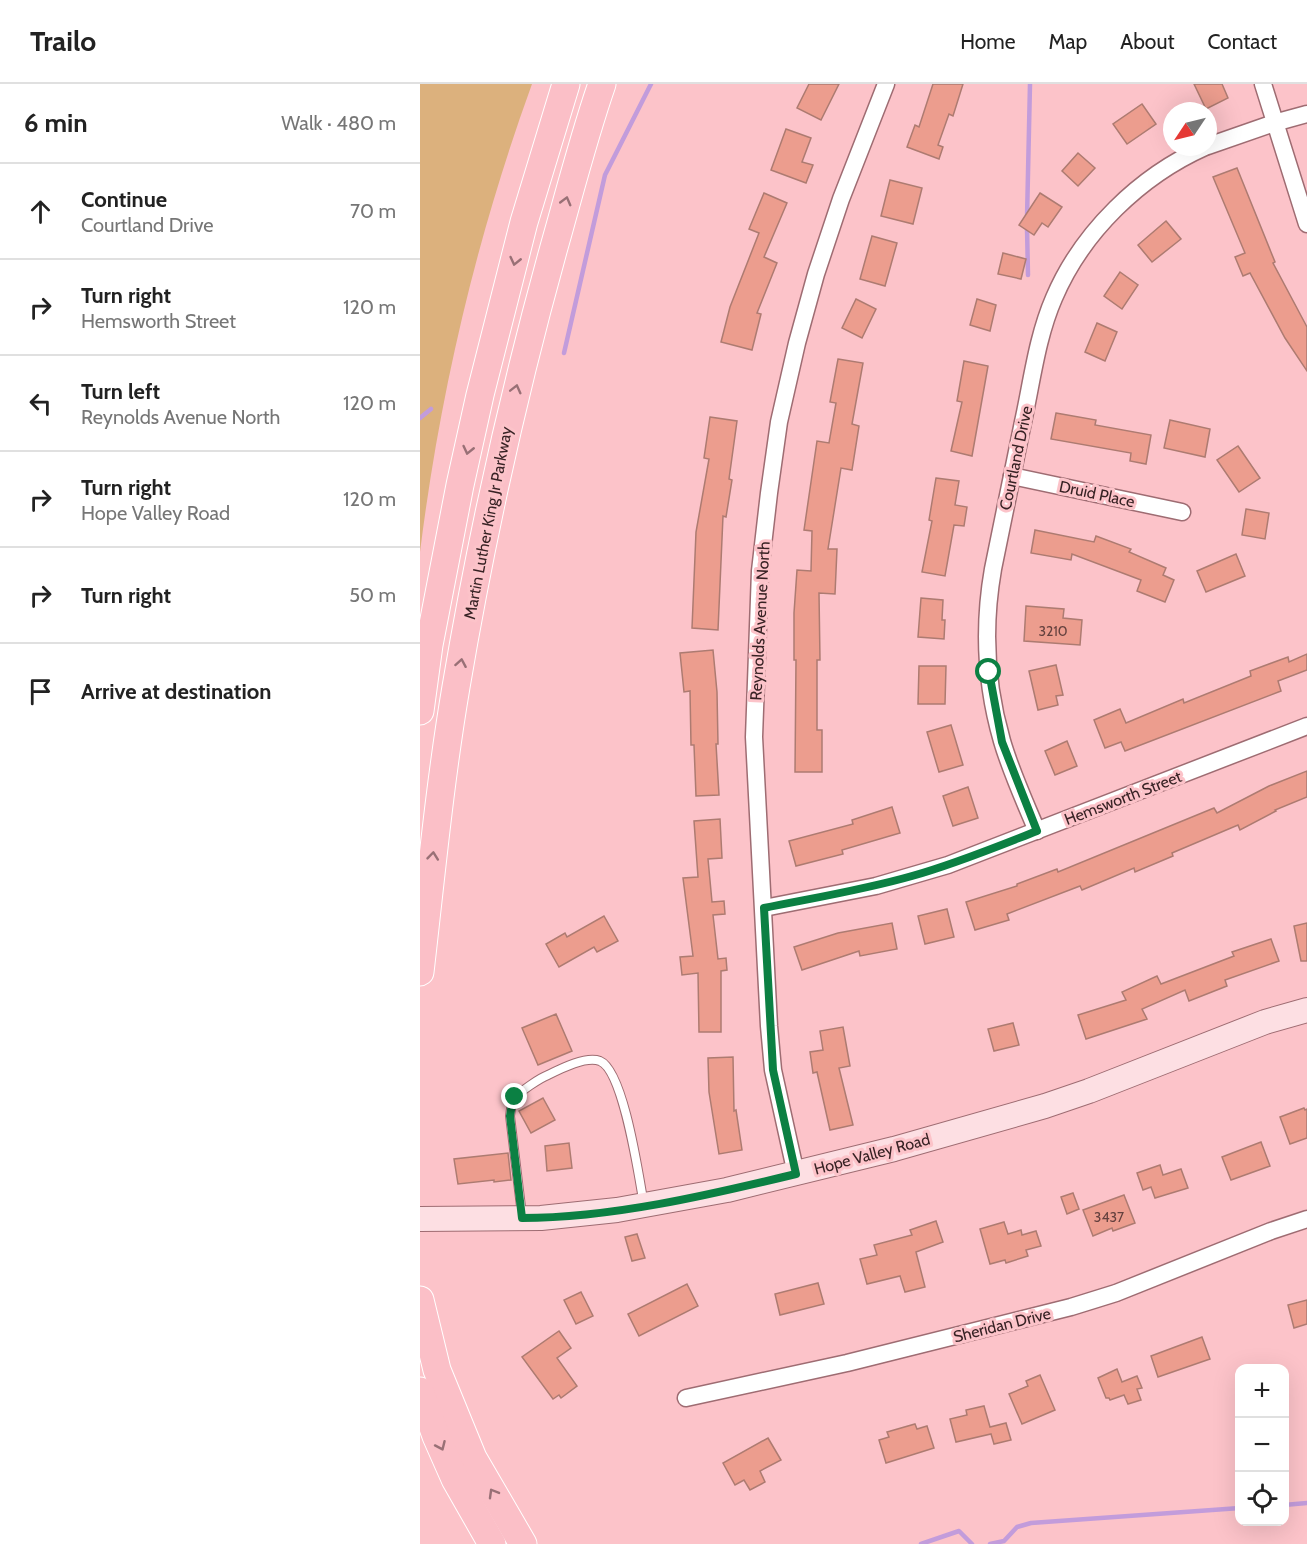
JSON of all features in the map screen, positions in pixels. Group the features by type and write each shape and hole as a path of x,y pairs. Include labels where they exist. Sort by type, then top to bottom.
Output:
{"main road":[{"name":"Martin Luther King Jr Parkway","path":"420,711 429,645 480,395 524,222 566,84"},
{"name":"Martin Luther King Jr Parkway","path":"420,972 437,820 456,689 479,559 502,448 533,320 574,171 602,84"},
{"name":"Hope Valley Road","path":"420,1219 541,1218 617,1210 727,1190 796,1174 1045,1106 1265,1022 1307,1010"},
{"path":"420,1300 437,1370 473,1458 522,1544"},
{"path":"420,1391 455,1479 492,1544"}],"street":[{"name":"Reynolds Avenue North","path":"796,1174 773,1070 754,737 760,571 777,434 797,343 816,274 841,199 886,84"},
{"path":"1263,84 1307,224"},
{"name":"Courtland Drive","path":"1217,143 1307,114"},
{"name":"Courtland Drive","path":"1037,831 1002,742 989,672 987,636 989,593 1041,338 1054,299 1071,264 1098,229 1128,197 1165,168 1188,156"},
{"name":"Druid Place","path":"1012,476 1182,512"},
{"name":"Hemsworth Street","path":"764,908 876,886 948,865 1307,726"},
{"name":"Sheridan Drive","path":"686,1398 848,1363 1071,1307 1116,1293 1307,1219"}],"lane":[{"path":"522,1218 510,1116 512,1104 515,1097 546,1075 590,1059 602,1062 609,1068 622,1098 644,1205"}],"shaded area":[{"path":"420,84 532,84 494,198 463,315 438,433 420,552"}],"building":[{"path":"809,84 839,84 821,120 797,108"},
{"path":"933,84 963,84 953,116 949,114 938,145 943,147 939,159 907,147 915,125 919,127"},
{"path":"1194,84 1222,84 1228,98 1217,104 1203,102"},
{"path":"1142,104 1156,124 1127,144 1113,124"},
{"path":"786,129 811,138 802,162 813,165 806,183 771,170"},
{"path":"1078,153 1095,168 1078,186 1062,171"},
{"path":"1237,168 1275,262 1273,263 1307,327 1307,371 1285,338 1250,273 1243,276 1235,257 1245,253 1213,177"},
{"path":"890,180 922,188 913,224 881,216"},
{"path":"764,193 787,203 764,257 777,263 757,313 761,314 752,350 721,342 730,307 759,233 749,229"},
{"path":"1040,193 1062,207 1048,227 1042,223 1034,235 1019,225"},
{"path":"1166,221 1181,239 1152,262 1138,245"},
{"path":"872,236 897,243 885,286 860,279"},
{"path":"1003,253 1026,259 1021,279 998,274"},
{"path":"1120,272 1138,285 1122,309 1104,296"},
{"path":"856,299 876,309 862,338 842,328"},
{"path":"977,299 996,305 990,331 970,325"},
{"path":"1097,323 1117,332 1105,361 1085,352"},
{"path":"838,359 863,363 852,424 859,426 852,470 841,468 828,549 837,549 835,594 819,593 820,660 817,660 817,730 822,730 822,772 795,772 794,613 797,570 811,571 812,531 804,530 817,441 829,443 836,403 830,402"},
{"path":"964,361 988,366 972,456 951,451 962,402 957,401"},
{"path":"1056,413 1096,420 1095,425 1151,435 1146,464 1130,461 1131,453 1051,439"},
{"path":"710,417 737,421 729,479 732,480 726,517 723,516 718,630 692,628 696,532 709,459 704,458"},
{"path":"1170,420 1210,429 1205,457 1164,448"},
{"path":"1238,446 1260,478 1239,492 1217,460"},
{"path":"936,478 959,481 955,505 967,507 964,526 954,525 945,576 922,572 932,521 929,520"},
{"path":"1246,509 1269,513 1265,539 1242,535"},
{"path":"1035,530 1094,542 1096,536 1131,549 1129,552 1166,568 1163,575 1174,580 1165,602 1137,591 1141,580 1072,554 1071,560 1031,553"},
{"path":"1236,554 1245,576 1206,592 1197,571"},
{"path":"921,598 943,600 944,639 918,637"},
{"path":"1026,606 1064,609 1063,618 1082,620 1080,645 1024,641"},
{"path":"713,650 717,692 718,744 716,744 719,795 696,796 694,745 691,745 690,691 684,692 680,653"},
{"path":"1307,654 1307,670 1278,681 1281,691 1125,751 1121,742 1105,748 1094,720 1120,709 1126,723 1183,699 1184,703 1251,676 1250,671 1288,657 1289,662"},
{"path":"1056,665 1063,695 1056,696 1058,705 1038,710 1029,671"},
{"path":"919,666 946,666 945,704 918,704"},
{"path":"951,725 963,765 939,772 927,732"},
{"path":"1067,741 1077,766 1055,775 1045,751"},
{"path":"1307,771 1307,797 1275,810 1240,830 1238,825 1172,853 1173,856 1135,872 1134,868 1082,890 1080,886 1007,914 1009,920 975,930 966,902 1017,886 1017,884 1057,869 1058,872 1214,808 1217,813 1269,786"},
{"path":"968,787 978,818 953,826 943,796"},
{"path":"892,807 900,833 842,850 843,854 796,866 789,841 853,824 852,820"},
{"path":"720,819 722,858 708,859 712,902 724,901 725,914 713,915 718,959 726,958 727,970 721,971 721,1032 699,1032 698,973 682,975 680,957 693,956 683,878 698,877 694,821"},
{"path":"947,909 954,937 925,944 918,916"},
{"path":"604,916 618,941 597,952 594,947 559,967 546,944 565,933 567,937"},
{"path":"892,923 897,949 860,956 859,951 802,970 794,947 838,933"},
{"path":"1307,923 1307,961 1301,961 1294,926"},
{"path":"1271,939 1279,961 1225,980 1227,986 1189,1001 1185,990 1142,1009 1147,1019 1086,1039 1078,1015 1126,1000 1122,992 1157,976 1161,984 1234,956 1232,952"},
{"path":"556,1014 572,1051 538,1065 522,1028"},
{"path":"1013,1023 1019,1045 994,1051 988,1029"},
{"path":"843,1027 850,1066 839,1068 853,1125 830,1130 817,1072 813,1073 810,1052 823,1050 820,1031"},
{"path":"733,1057 734,1111 736,1110 742,1150 719,1154 709,1092 708,1058"},
{"path":"543,1098 555,1120 531,1133 519,1111"},
{"path":"1304,1108 1307,1109 1307,1138 1290,1144 1280,1117"},
{"path":"1261,1142 1270,1166 1231,1180 1222,1157"},
{"path":"569,1143 572,1168 547,1171 545,1146"},
{"path":"508,1153 511,1180 458,1184 454,1159"},
{"path":"1160,1165 1163,1175 1181,1169 1188,1188 1155,1198 1151,1187 1143,1190 1137,1173"},
{"path":"1073,1193 1079,1209 1067,1214 1061,1197"},
{"path":"1124,1195 1135,1223 1113,1231 1112,1228 1093,1236 1083,1210"},
{"path":"936,1221 943,1242 916,1252 925,1287 905,1292 900,1276 867,1284 860,1259 877,1255 874,1245 912,1235 910,1230"},
{"path":"1004,1222 1008,1234 1021,1230 1022,1235 1036,1231 1041,1246 1026,1250 1028,1256 1006,1263 1005,1260 990,1264 980,1229"},
{"path":"637,1234 645,1258 632,1261 625,1237"},
{"path":"818,1283 824,1304 780,1315 775,1294"},
{"path":"687,1284 698,1306 639,1336 628,1314"},
{"path":"581,1292 593,1316 576,1324 564,1300"},
{"path":"1307,1300 1307,1324 1294,1328 1288,1305"},
{"path":"559,1331 571,1348 557,1358 577,1386 561,1398 559,1395 553,1399 522,1357"},
{"path":"1202,1337 1210,1359 1158,1377 1151,1356"},
{"path":"1117,1369 1122,1382 1137,1376 1142,1388 1137,1389 1141,1400 1128,1404 1124,1395 1110,1400 1106,1398 1098,1378"},
{"path":"1040,1375 1055,1410 1022,1424 1009,1394 1028,1386 1026,1381"},
{"path":"984,1406 990,1427 1006,1423 1011,1440 994,1444 991,1434 956,1442 950,1419 967,1415 966,1410"},
{"path":"915,1424 917,1429 927,1426 934,1448 886,1463 879,1440 889,1437 887,1432"},
{"path":"768,1438 781,1460 760,1471 765,1482 750,1490 744,1480 735,1485 723,1463"}],"waterway":[{"path":"564,353 605,175 651,84"},
{"path":"1027,218 1030,84"},
{"path":"1027,227 1028,275"},
{"path":"420,418 431,409"},
{"path":"1289,1505 1307,1503"},
{"path":"990,1544 1004,1541 1017,1527 1031,1523 1235,1508"},
{"path":"921,1544 959,1531 972,1544"}],"route":[{"path":"515,1097 510,1116 522,1218 617,1210 727,1190 796,1174 773,1070 764,908 911,877 1037,831 1002,742 989,672"}]}
